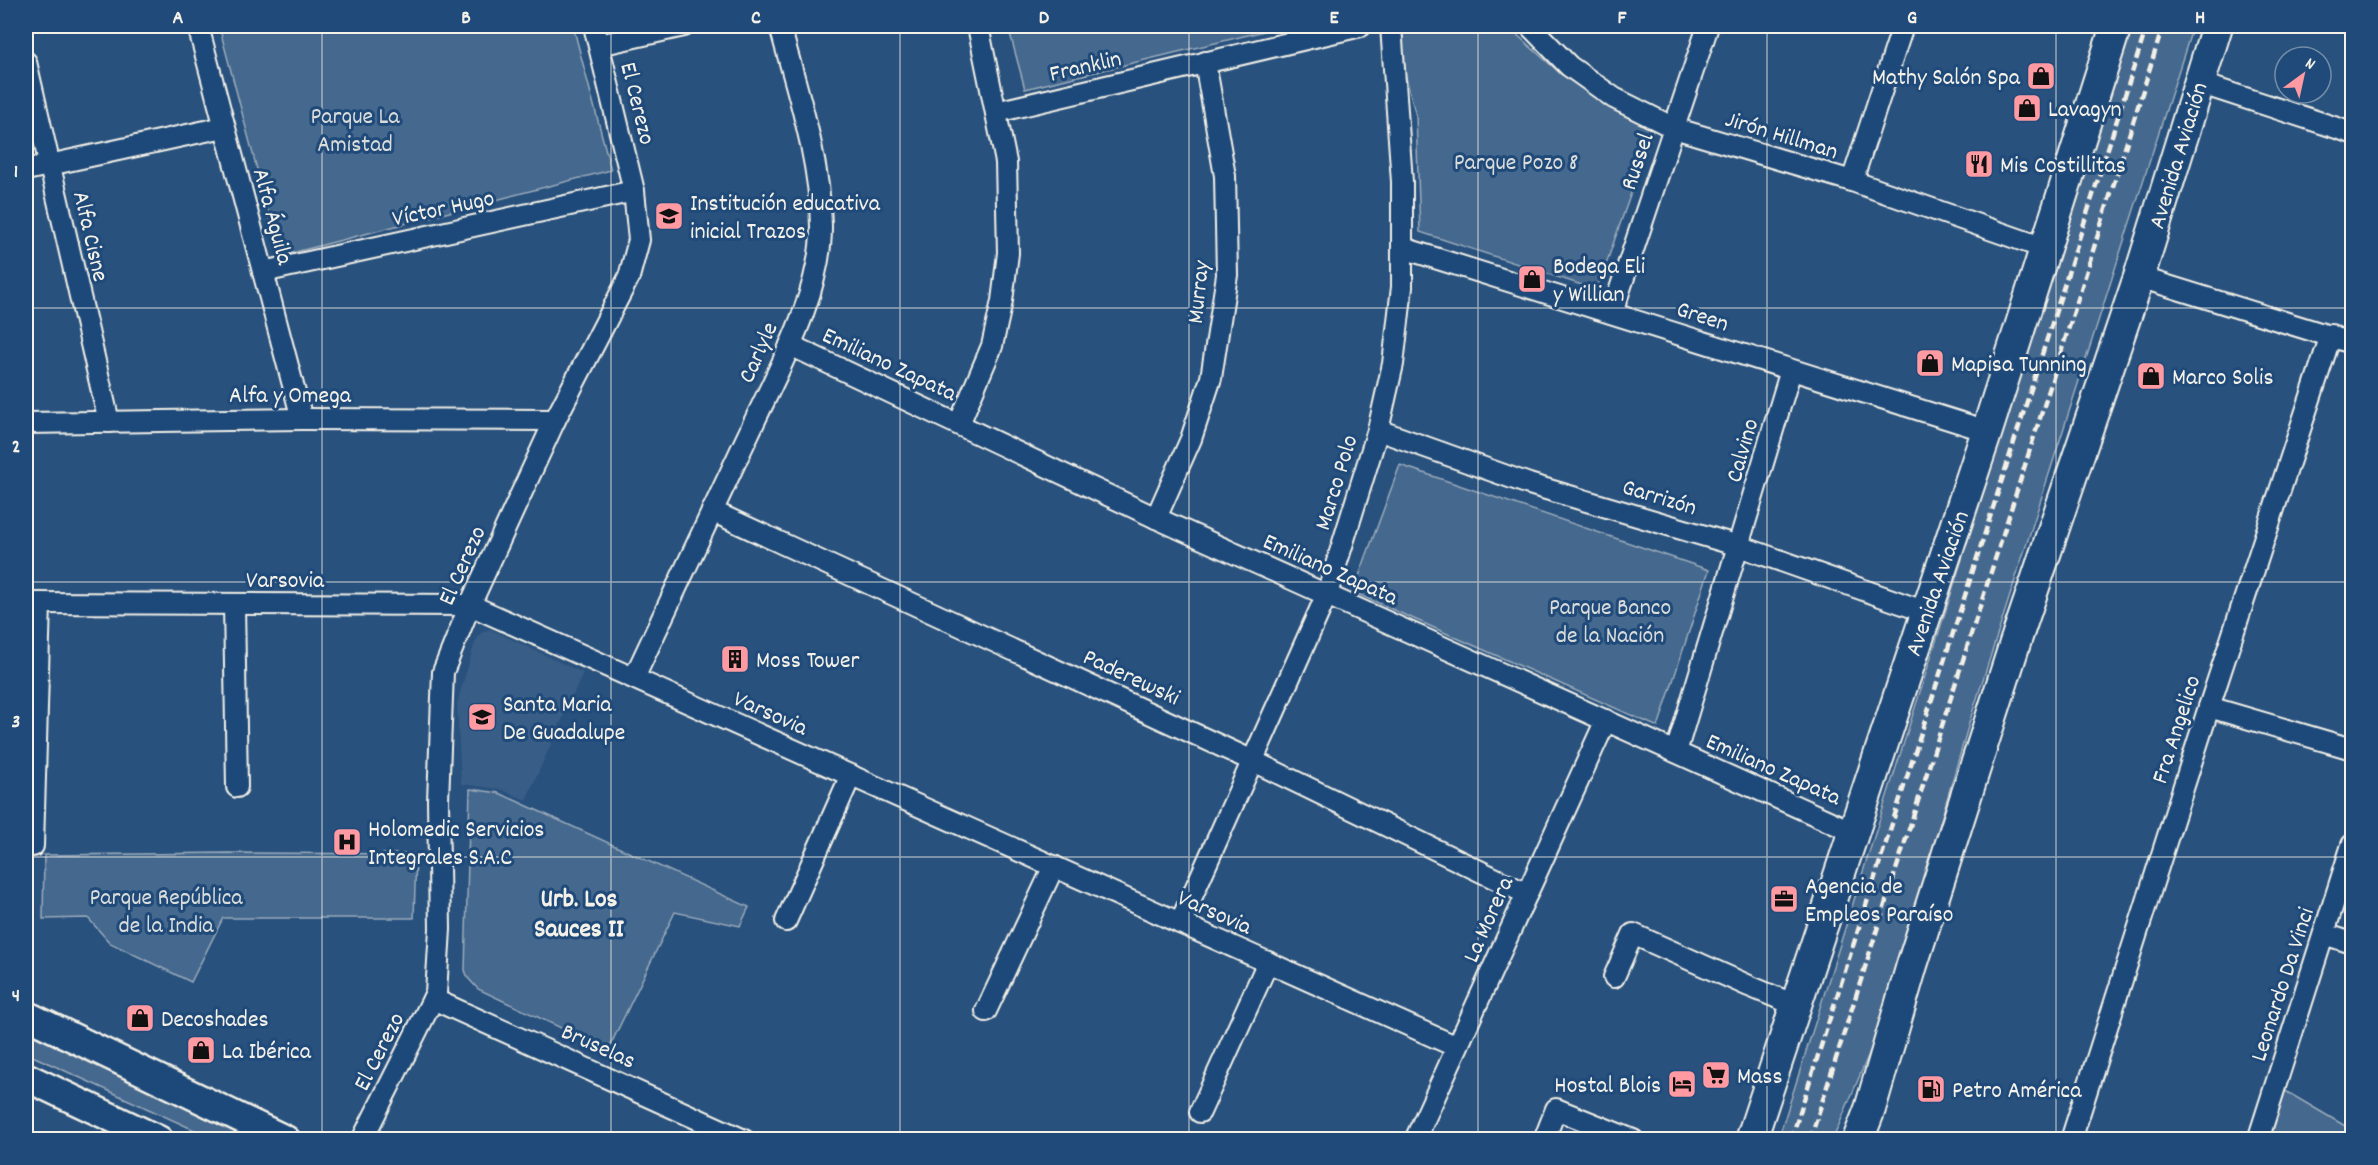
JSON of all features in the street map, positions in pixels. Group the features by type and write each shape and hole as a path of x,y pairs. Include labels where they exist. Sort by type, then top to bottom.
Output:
{"main road":[{"name":"Avenida Aviación","path":"1751,1140 1987,431 2116,26"},
{"name":"Avenida Aviación","path":"1858,1140 1870,1109 1912,965 2015,643 2139,277 2217,26"},
{"path":"26,1015 286,1140"},
{"path":"26,1077 159,1140"}],"street":[{"name":"Alfa Águila","path":"198,26 302,419"},
{"name":"El Cerezo","path":"362,1140 436,993 440,928 438,800 443,672 555,420 629,277 639,240 634,190 594,26"},
{"path":"599,45 684,26"},
{"name":"Carlyle","path":"634,678 790,345 817,272 821,227 818,180 780,26"},
{"path":"959,424 992,346 1002,301 1008,253 1006,162 978,26"},
{"name":"Franklin","path":"996,111 1361,26"},
{"name":"Marco Polo","path":"1180,923 1327,594 1378,430 1393,364 1402,287 1402,182 1391,26"},
{"name":"Jirón Hillman","path":"1530,26 1569,66 1614,98 1674,128 1852,181 2044,248"},
{"name":"Russel","path":"1612,313 1708,26"},
{"path":"1852,181 1903,26"},
{"name":"Murray","path":"1156,518 1191,439 1211,378 1227,275 1225,176 1205,62"},
{"name":"Alfa Cisne","path":"26,63 110,422"},
{"path":"2199,83 2352,133"},
{"path":"26,170 224,127"},
{"name":"Víctor Hugo","path":"263,272 634,190"},
{"name":"Green","path":"1403,248 1987,431"},
{"path":"2139,277 2352,343"},
{"name":"Fra Angelico","path":"2071,1140 2209,706 2331,336"},
{"name":"Emiliano Zapata","path":"790,345 1156,518 1853,832"},
{"name":"Calvino","path":"1676,752 1791,370"},
{"name":"Alfa y Omega","path":"26,423 302,419 555,420"},
{"name":"Garrizón","path":"1378,430 1529,484 1739,546 1926,612"},
{"name":"Paderewski","path":"712,511 892,592 1253,761 1527,894"},
{"path":"33,603 33,846"},
{"name":"Varsovia","path":"33,603 471,605 1457,1047"},
{"path":"234,604 237,787"},
{"path":"2209,706 2352,749"},
{"name":"La Morera","path":"1415,1140 1606,720"},
{"path":"786,921 851,775"},
{"name":"Leonardo Da Vinci","path":"2258,1140 2352,845"},
{"path":"986,1011 1054,866"},
{"path":"1614,977 1633,934 1749,987 1795,1005"},
{"path":"2324,934 2352,944"},
{"path":"1200,1112 1268,962"},
{"name":"Bruselas","path":"433,999 744,1140"},
{"path":"1544,1140 1556,1109 1633,1140"}],"shaded area":[{"path":"490,629 583,673 526,800 500,789 461,784 457,703 475,642 481,633"}],"green space":[{"name":"Parque La Amistad","path":"219,26 573,26 611,170 280,256"},
{"path":"1008,26 1285,26 1025,89"},
{"name":"Parque Pozo 8","path":"1406,26 1507,26 1561,74 1607,105 1653,130 1597,290 1420,232 1416,116 1394,31"},
{"path":"2131,26 2193,26 1970,720 1882,1023 1833,1139 1778,1140"},
{"name":"Parque Banco de la Nación","path":"1400,465 1709,570 1658,727 1353,592"},
{"path":"470,789 499,793 749,907 740,926 675,912 608,1050 478,989 468,978 465,970"},
{"name":"Parque República de la India","path":"416,854 414,918 223,918 191,982 110,943 88,918 43,919 44,855"},
{"path":"26,1032 258,1139 214,1139 26,1053"},
{"path":"2282,1089 2352,1130 2352,1139 2266,1140"}],"railway":[{"path":"1791,1140 2147,26"},
{"path":"1810,1140 2163,26"}],"place":[{"name":"Mathy Salón Spa","path":"2041,76"},
{"name":"Lavagyn","path":"2027,108"},
{"name":"Mis Costillitas","path":"1979,164"},
{"name":"Institución educativa inicial Trazos","path":"669,216"},
{"name":"Bodega Eli y Willian","path":"1532,279"},
{"name":"Mapisa Tunning","path":"1930,363"},
{"name":"Marco Solis","path":"2151,376"},
{"name":"Moss Tower","path":"735,659"},
{"name":"Santa Maria De Guadalupe","path":"482,717"},
{"name":"Holomedic Servicios Integrales S.A.C","path":"347,842"},
{"name":"Agencia de Empleos Paraíso","path":"1784,899"},
{"name":"Decoshades","path":"140,1018"},
{"name":"La Ibérica","path":"201,1050"},
{"name":"Mass","path":"1716,1075"},
{"name":"Hostal Blois","path":"1682,1084"},
{"name":"Petro América","path":"1931,1089"}],"district":[{"name":"Urb. Los Sauces II","path":"579,912"}]}
